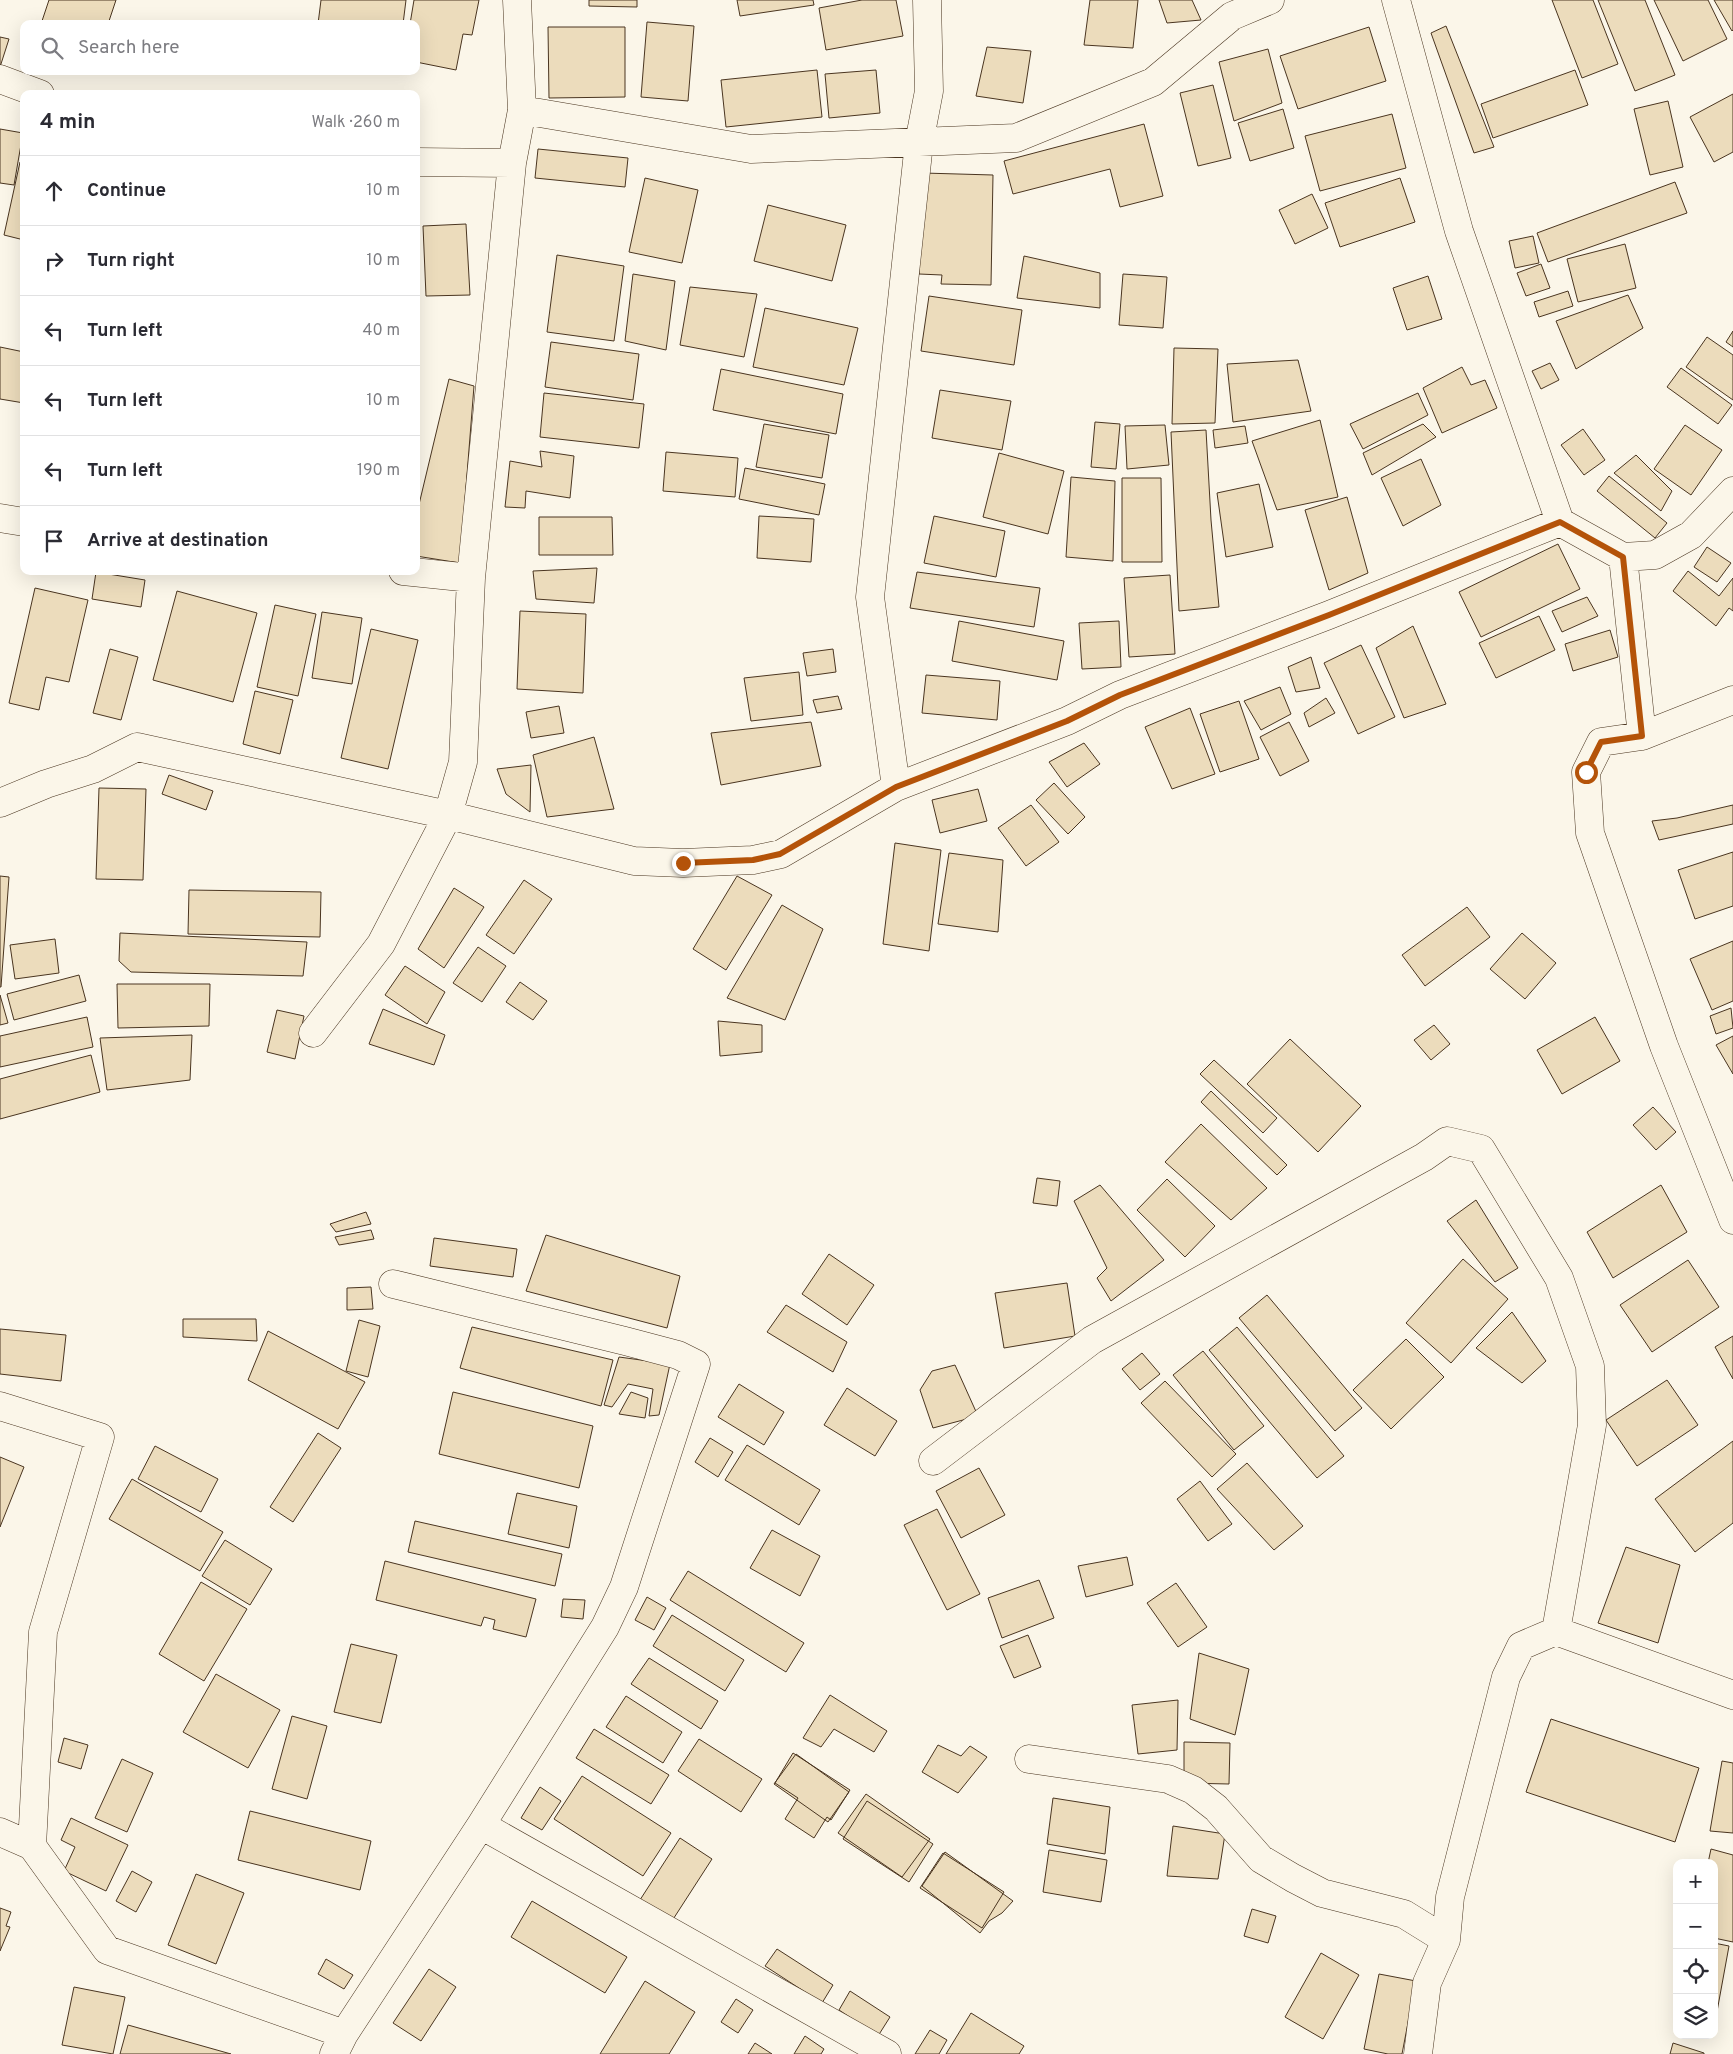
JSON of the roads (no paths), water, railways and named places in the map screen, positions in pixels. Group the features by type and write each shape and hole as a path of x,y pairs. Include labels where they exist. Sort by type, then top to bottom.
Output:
{"street":[{"path":"313,1033 381,944 448,815 463,762 471,578 512,164 522,110 517,0"},
{"path":"896,787 870,597 919,143 929,91 927,0"},
{"path":"522,110 751,149 1016,138 1153,82 1232,16 1270,0"},
{"path":"1396,0 1459,231 1560,522 1623,557 1655,555 1690,535 1733,491"},
{"path":"0,79 29,90"},
{"path":"420,162 512,164"},
{"path":"0,518 20,521"},
{"path":"0,803 46,784 93,769 137,747 448,815 634,861 683,863 753,860 780,854 896,787 1067,721 1120,695 1329,615 1560,522"},
{"path":"1623,557 1642,736"},
{"path":"420,573 471,578"},
{"path":"1733,700 1642,736 1601,742 1586,772 1590,834 1664,1046 1733,1220"},
{"path":"933,1461 1092,1340 1448,1141 1480,1149 1559,1278 1590,1366 1592,1425 1556,1631"},
{"path":"0,1832 32,1846 107,1950 339,2044 481,1825 605,1627 624,1587 696,1364 678,1355 642,1345 393,1284"},
{"path":"0,1406 100,1437 43,1632 32,1846"},
{"path":"1418,2054 1427,1982 1446,1940 1450,1897 1506,1677 1521,1646 1556,1631 1733,1695"},
{"path":"1029,1759 1168,1779 1193,1790 1216,1808 1260,1858 1292,1878 1322,1893 1404,1914 1446,1940"},
{"path":"481,1825 887,2054"},
{"path":"1404,1914 1450,1897"}]}
